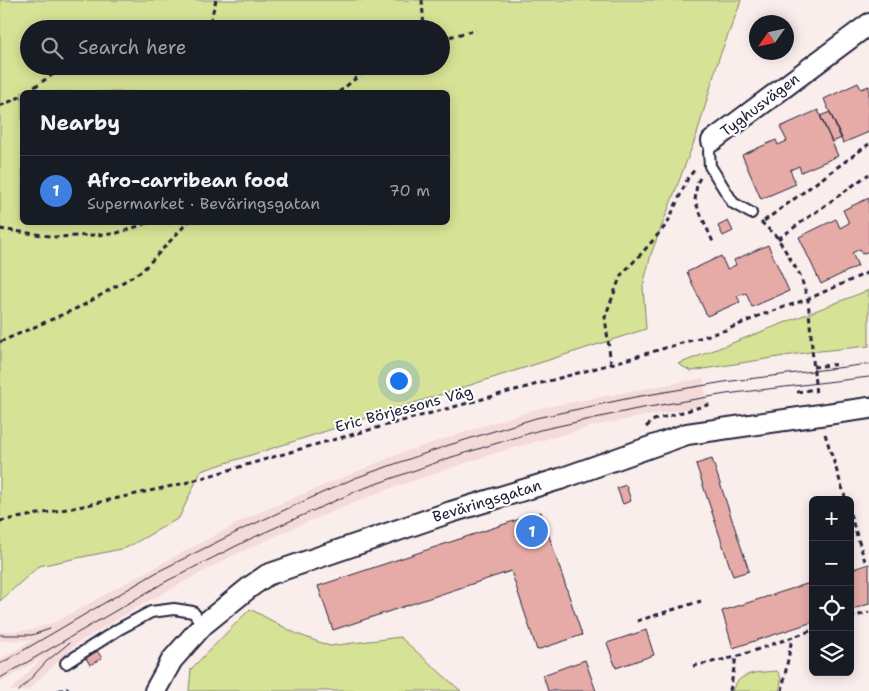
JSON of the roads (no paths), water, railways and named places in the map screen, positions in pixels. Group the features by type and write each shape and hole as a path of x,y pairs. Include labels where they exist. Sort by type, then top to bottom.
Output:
{"street":[{"name":"Tyghusvägen","path":"710,147 869,24"},
{"name":"Beväringsgatan","path":"155,691 172,660 203,625 245,590 267,575 451,512 560,479 687,434 869,408"}],"lane":[{"path":"710,147 710,166 733,204 751,213"},
{"path":"66,664 119,628 151,612 174,609 193,612 203,625"}],"tram line":[{"path":"0,664 159,571 245,528 355,478 449,445 536,418 635,397 724,382 869,364"},
{"path":"0,678 165,582 250,539 359,490 452,457 540,430 637,409 726,394 869,377"},
{"path":"0,635 32,635 50,629"},
{"path":"19,691 47,661 69,643"}],"place":[{"name":"Afro-carribean food","path":"532,531"}]}
